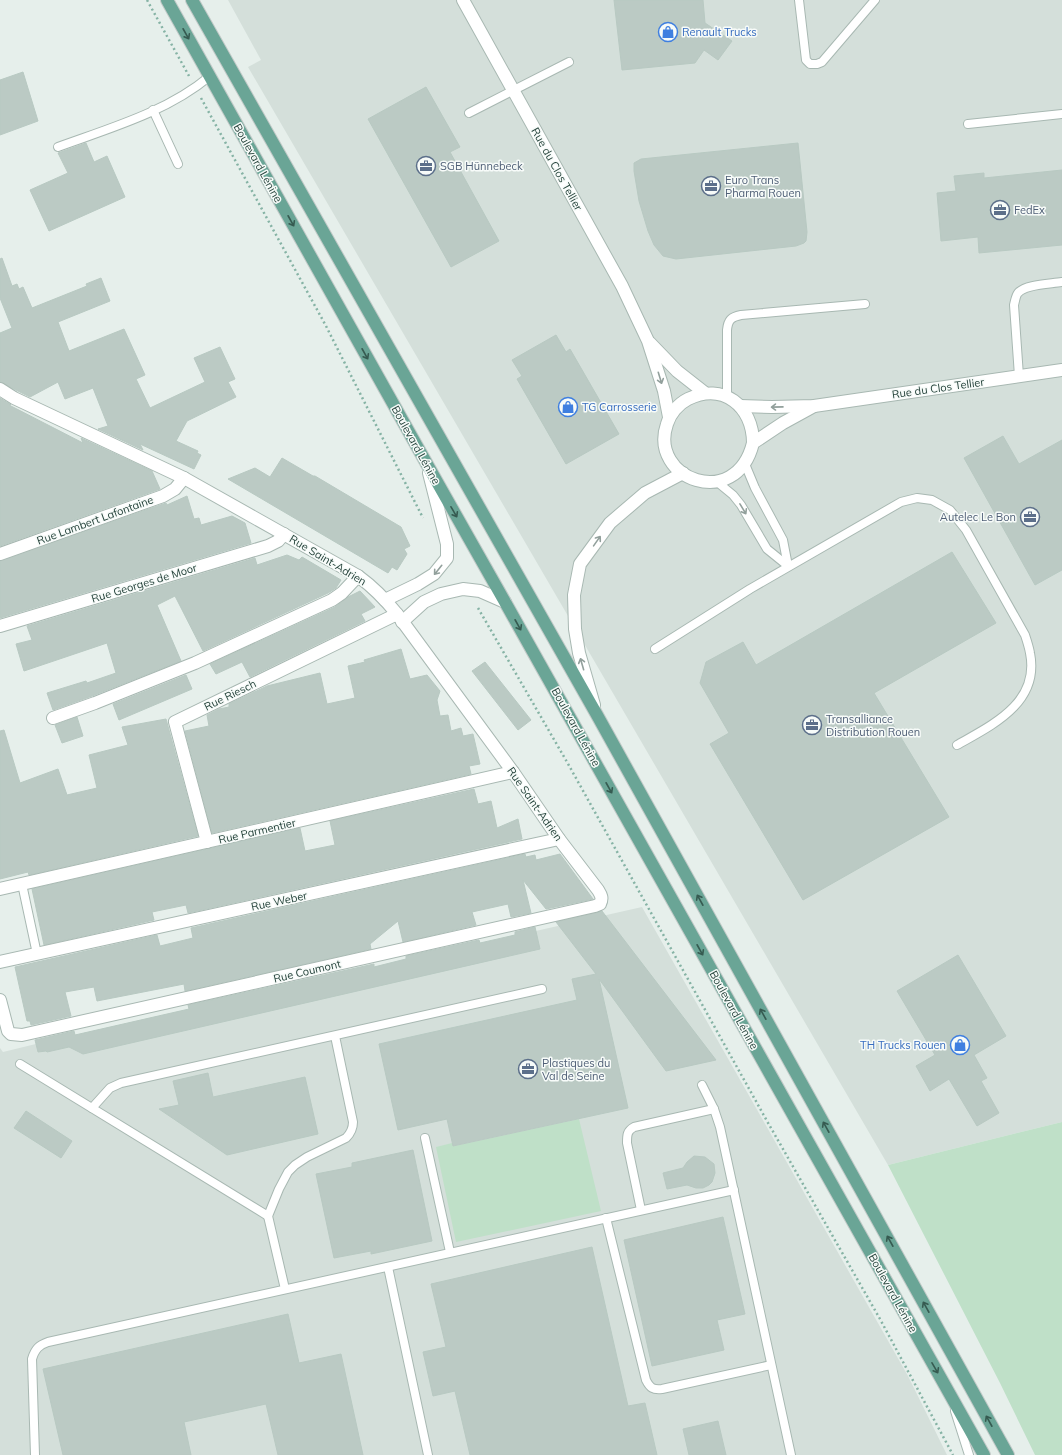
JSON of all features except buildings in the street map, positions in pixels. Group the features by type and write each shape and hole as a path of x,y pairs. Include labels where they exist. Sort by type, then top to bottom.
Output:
{"main road":[{"name":"Boulevard Lénine","path":"167,0 984,1455"},
{"name":"Boulevard Lénine","path":"192,0 597,716 1008,1455"}],"street":[{"name":"Rue du Clos Tellier","path":"463,0 622,286 648,341 664,391 669,417"},
{"name":"Rue du Clos Tellier","path":"648,341 677,371 705,393"},
{"name":"Rue du Clos Tellier","path":"740,406 814,406 1062,370"},
{"name":"Rue Saint-Adrien","path":"0,389 14,398 184,478 358,576 385,600 399,618 513,772 559,839 598,890 601,900"},
{"name":"Rue du Clos Tellier","path":"716,482 704,482 693,479 674,465 667,454 664,442 665,429 669,417 684,401 705,393 716,393 727,397 744,410 750,420 753,431 753,442 750,454 745,464"},
{"name":"Rue du Clos Tellier","path":"753,442 814,406"},
{"path":"716,482 737,472 745,464"},
{"path":"385,600 418,584 434,574 447,558 448,544 428,466"},
{"path":"597,716 579,653 575,629 574,595 580,564 610,522 646,493 683,473"},
{"name":"Rue Lambert Lafontaine","path":"0,554 163,496 175,489 184,478"},
{"name":"Rue Georges de Moor","path":"0,626 268,546 278,541 284,534"},
{"path":"53,718 95,704 195,663 332,600 346,590 358,576"},
{"path":"399,618 424,602 441,594 463,589 480,591 505,602"},
{"name":"Rue Riesch","path":"207,842 175,722 399,618"},
{"name":"Rue Parmentier","path":"0,889 513,772"},
{"name":"Rue Weber","path":"0,962 559,839"},
{"name":"Rue Coumont","path":"0,1000 6,1026 11,1034 16,1036 595,906 600,904 601,900"}],"lane":[{"path":"799,0 806,60 810,64 817,64 822,62 876,0"},
{"path":"469,113 569,62"},
{"path":"58,147 153,110 196,88 210,76"},
{"path":"153,110 178,164"},
{"path":"968,124 1062,114"},
{"path":"1019,376 1014,305 1017,293 1023,289 1062,282"},
{"path":"727,397 727,330 728,322 732,317 865,304"},
{"path":"745,464 755,488 783,540 788,566"},
{"path":"716,482 733,495 741,505 767,549 788,566"},
{"path":"655,649 788,566 900,502 917,498 932,500 950,510 966,530 1025,635 1031,654 1031,671 1027,687 1017,705 997,723 957,745"},
{"path":"22,884 37,954"},
{"path":"92,1108 110,1088 121,1083 542,989"},
{"path":"285,1289 268,1216 279,1189 288,1172 295,1165 307,1157 346,1138 353,1128 353,1122 334,1036"},
{"path":"20,1064 268,1216"},
{"path":"702,1085 714,1109 720,1127 791,1455"},
{"path":"641,1210 627,1143 627,1135 629,1130 634,1127 714,1109"},
{"path":"425,1138 450,1252"},
{"path":"35,1455 32,1359 35,1351 40,1345 450,1252 734,1190"},
{"path":"606,1218 649,1387 654,1390 662,1389 771,1365"},
{"path":"388,1266 428,1455"},
{"path":"951,1396 969,1455"}],"path":[{"path":"147,0 326,326 369,414 426,523"},
{"path":"468,590 567,762 767,1121 880,1319 953,1455"}],"shaded area":[{"path":"228,0 1062,0 1062,1122 888,1165 248,67 261,60"},
{"path":"642,907 908,1376 947,1455 0,1455 0,1048 3,1052"}],"green space":[{"path":"579,1119 601,1211 456,1242 436,1147 452,1143 454,1146"},
{"path":"1062,1122 1062,1455 1035,1455 1000,1383 888,1165"}],"place":[{"name":"Renault Trucks","path":"668,32"},
{"name":"SGB Hünnebeck","path":"426,166"},
{"name":"Euro Trans Pharma Rouen","path":"711,186"},
{"name":"FedEx","path":"1000,210"},
{"name":"TG Carrosserie","path":"568,407"},
{"name":"Autelec Le Bon","path":"1030,517"},
{"name":"Transalliance Distribution Rouen","path":"812,725"},
{"name":"TH Trucks Rouen","path":"960,1045"},
{"name":"Plastiques du Val de Seine","path":"528,1069"}]}
